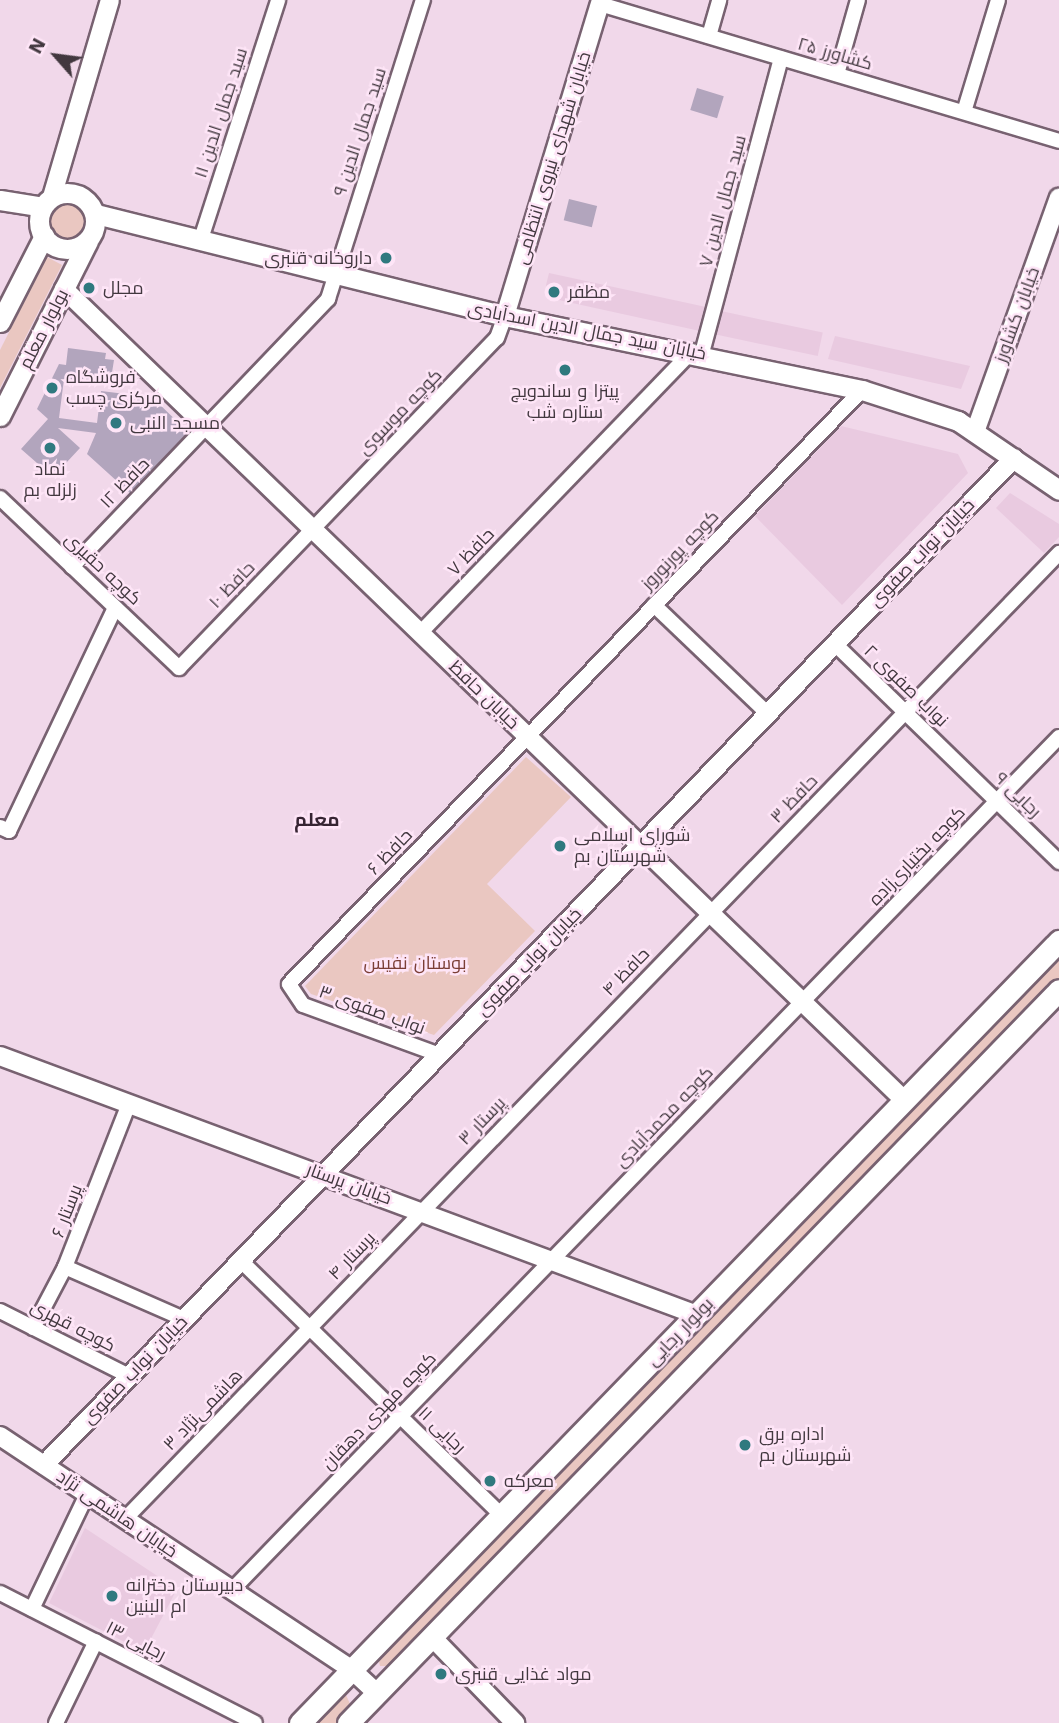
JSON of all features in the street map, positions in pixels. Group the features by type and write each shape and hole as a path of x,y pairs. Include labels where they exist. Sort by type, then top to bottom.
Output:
{"main road":[{"path":"0,200 82,201 96,214 97,229 88,241 69,245 44,236 36,221 46,202"},
{"name":"خیابان سید جمال الدین اسدآبادی","path":"96,214 201,239 334,276 505,316 697,352 862,390 975,432 1059,490"},
{"path":"0,322 44,236"},
{"name":"بولوار معلم","path":"0,416 88,241"},
{"name":"بولوار رجایی","path":"300,1723 346,1666 502,1516 1059,941"},
{"name":"بولوار رجایی","path":"348,1723 1059,990"},
{"path":"799,1209 823,1233"}],"street":[{"path":"46,202 110,0"},
{"name":"سید جمال الدین ۱۱","path":"201,239 278,0"},
{"name":"سید جمال الدین ۹","path":"270,360 328,299 423,0"},
{"path":"709,36 719,0"},
{"path":"837,74 858,0"},
{"path":"964,112 998,0"},
{"name":"کشاورز ۲۵","path":"601,2 1059,141"},
{"name":"خیابان شهدای نیروی انتظامی","path":"505,316 601,2"},
{"name":"سید جمال الدین ۷","path":"697,352 781,58"},
{"name":"خیابان کشاورز","path":"975,432 1059,198"},
{"name":"خیابان حافظ","path":"64,289 905,1101"},
{"name":"کوچه موسوی","path":"313,529 497,338 505,316"},
{"name":"حافظ ۷","path":"420,633 550,498 697,352"},
{"name":"حافظ ۱۲","path":"72,567 270,360"},
{"name":"کوچه پورنوروز","path":"528,737 862,390"},
{"name":"خیابان نواب صفوی","path":"44,1465 1014,458"},
{"name":"کوچه حقیری","path":"0,498 179,668"},
{"name":"حافظ ۱۰","path":"179,668 313,529"},
{"name":"حافظ ۳","path":"711,913 1059,552"},
{"path":"654,605 768,714"},
{"path":"5,829 115,608"},
{"name":"نواب صفوی ۲","path":"835,644 951,757"},
{"name":"حافظ ۶","path":"296,995 289,984 528,737"},
{"name":"کوچه بختیاری‌زاده","path":"802,1001 1059,737"},
{"name":"رجایی ۹","path":"951,757 1059,862"},
{"name":"حافظ ۴","path":"569,1059 711,913"},
{"name":"نواب صفوی ۳","path":"296,995 303,1005 440,1055"},
{"name":"کوچه محمدآبادی","path":"554,1259 802,1001"},
{"name":"پرستار ۳","path":"422,1211 569,1059"},
{"name":"خیابان پرستار","path":"2,1062 130,1104 554,1259 697,1315"},
{"name":"پرستار ۶","path":"33,1328 65,1267 130,1104"},
{"name":"پرستار ۴","path":"309,1328 422,1211"},
{"name":"کوچه مهدی دهقان","path":"232,1590 554,1259"},
{"name":"رجایی ۱۱","path":"241,1261 502,1516"},
{"path":"65,1267 184,1319"},
{"name":"کوچه قهری","path":"0,1311 130,1376"},
{"name":"هاشمی‌نژاد ۳","path":"125,1519 309,1328"},
{"name":"خیابان هاشمی نژاد","path":"0,1436 346,1666 377,1693"},
{"path":"32,1609 87,1494"},
{"name":"رجایی ۱۳","path":"0,1592 255,1723"},
{"path":"432,1637 515,1723"},
{"path":"56,1723 96,1642"}],"shaded area":[{"path":"549,273 706,307 700,331 554,299 546,285"},
{"path":"721,311 823,333 818,356 716,334"},
{"path":"835,336 970,366 961,389 828,359"},
{"path":"841,426 958,454 968,473 842,605 755,516"},
{"path":"1010,493 1059,524 1059,537 1044,553 996,508"},
{"name":"دبیرستان دخترانه ام البنین","path":"85,1528 177,1589 144,1652 49,1603"}],"green space":[{"path":"67,203 80,208 85,221 80,234 67,239 54,234 49,221 54,208"},
{"path":"47,257 62,265 0,388 0,350"},
{"name":"بوستان نفیس","path":"526,757 571,797 487,884 535,931 434,1035 311,994 305,986"},
{"path":"1059,953 1059,978 392,1666 380,1666 378,1657"},
{"path":"346,1695 351,1706 336,1723 312,1723"}],"building":[{"path":"697,88 724,96 717,118 690,110"},
{"path":"569,199 597,206 592,227 564,220"},
{"name":"مسجد النبی","path":"68,348 106,353 105,359 114,360 110,385 64,379 59,418 97,423 101,391 142,396 141,404 153,398 188,432 130,493 87,454 96,433 58,428 80,448 53,477 21,449 48,419 37,409 59,364 66,365"}],"place":[{"name":"داروخانه قنبری","path":"386,258"},
{"name":"مجلل","path":"89,288"},
{"name":"مظفر","path":"554,292"},
{"name":"پیتزا و ساندویچ ستاره شب","path":"565,370"},
{"name":"فروشگاه مرکزی چسب","path":"52,388"},
{"name":"مسجد النبی","path":"116,423"},
{"name":"نماد زلزله بم","path":"50,448"},
{"name":"شورای اسلامی شهرستان بم","path":"560,846"},
{"name":"اداره برق شهرستان بم","path":"745,1445"},
{"name":"معرکه","path":"490,1481"},
{"name":"دبیرستان دخترانه ام البنین","path":"112,1596"},
{"name":"مواد غذایی قنبری","path":"441,1674"}],"district":[{"name":"معلم","path":"317,820"}]}
